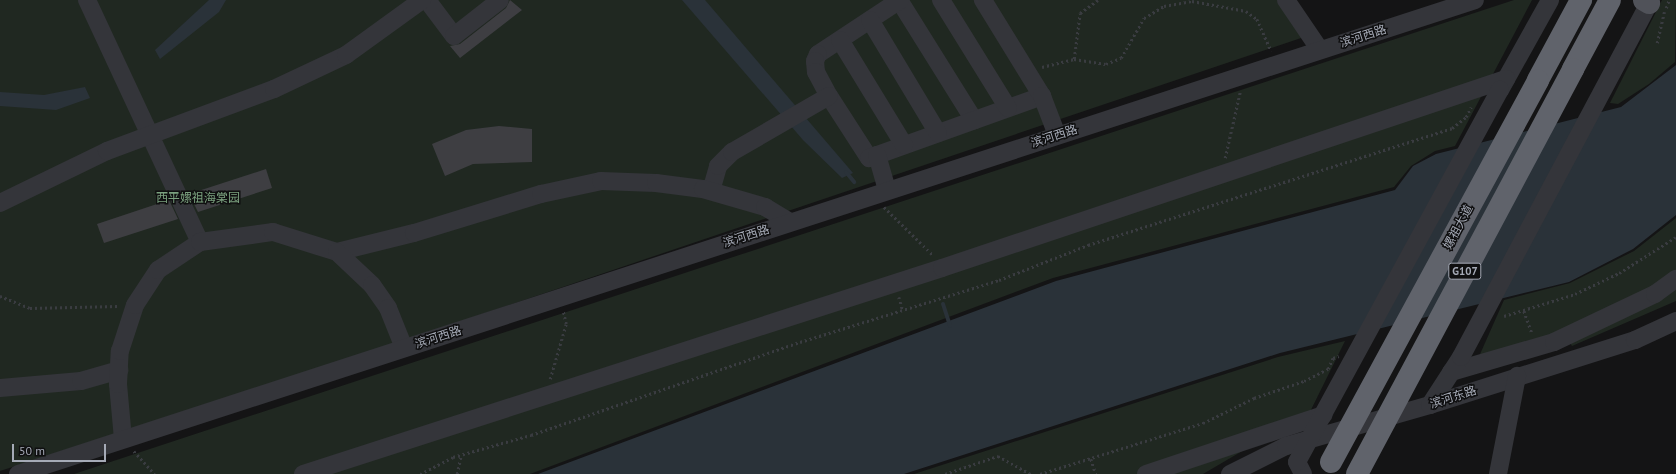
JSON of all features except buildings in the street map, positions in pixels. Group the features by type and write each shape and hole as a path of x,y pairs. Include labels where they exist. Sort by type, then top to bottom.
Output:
{"highway":[{"name":"嫘祖大道","path":"1327,468 1580,0"},
{"name":"G107","path":"1357,474 1610,0"}],"street":[{"path":"87,0 153,135 200,242"},
{"path":"0,203 107,151 274,89 346,55 422,0"},
{"path":"427,0 454,36 500,0"},
{"path":"974,120 900,0 818,54 815,61 816,72 869,158 1042,96"},
{"path":"941,0 1008,108"},
{"path":"983,0 1042,96 1056,135"},
{"path":"1286,0 1320,50"},
{"name":"滨河西路","path":"18,474 1474,0"},
{"path":"1300,468 1323,415 1498,85 1550,0"},
{"path":"1430,405 1456,364 1621,57 1653,1"},
{"path":"870,20 938,133"},
{"path":"840,40 904,145"},
{"path":"303,474 550,392 942,268 1225,172 1498,85"},
{"path":"711,191 718,166 732,152 830,96"},
{"path":"877,155 879,193"},
{"path":"337,252 428,229 541,194 601,181 656,182 711,191 765,207 790,222"},
{"path":"123,439 119,370 120,351 135,305 158,270 200,242 273,232 337,252 372,285 388,308 404,348"},
{"path":"1456,364 1536,347 1655,294 1676,279"},
{"name":"滨河东路","path":"1230,474 1286,446 1430,405 1517,376 1635,340 1676,321"},
{"path":"0,388 81,381 119,370"},
{"path":"1498,474 1517,376"},
{"path":"1146,474 1323,415"}],"path":[{"path":"1074,59 1080,13 1098,0"},
{"path":"1204,4 1206,0"},
{"path":"1027,71 1074,59 1106,64 1121,58 1144,18 1164,6 1192,1 1246,11 1257,19 1277,64"},
{"path":"1653,1 1657,43"},
{"path":"1225,172 1225,158 1245,74"},
{"path":"420,474 461,455 532,435 800,342 931,303 1088,245 1452,128 1466,117 1498,85"},
{"path":"879,193 936,257 942,268"},
{"path":"1504,316 1575,294 1613,276 1676,237"},
{"path":"0,296 30,308 82,310 135,305"},
{"path":"550,392 551,370 566,324 560,297"},
{"path":"1524,311 1536,347"},
{"path":"1040,474 1204,423 1254,398 1304,381 1328,369 1333,358 1341,356"},
{"path":"123,439 155,474"},
{"path":"457,474 461,455"},
{"path":"945,474 998,456 1031,474"},
{"path":"1091,459 1096,474"}],"green space":[{"name":"西平嫘祖海棠园","path":"0,0 1282,0 1307,36 432,331 0,471"},
{"path":"1514,0 1532,0 1455,146 1435,151 1411,166 1394,187 1053,278 530,474 74,474"},
{"path":"1662,0 1676,0 1675,62 1649,84 1618,104 1610,103"},
{"path":"1676,218 1676,301 1572,346 1564,334 1477,361 1504,300 1570,283 1634,251"},
{"path":"1345,341 1301,430 1256,443 1203,474 914,474 1278,357"}],"shaded area":[{"path":"209,0 226,0 219,12 160,59 155,50"},
{"path":"682,0 705,0 853,173 842,178 803,140"},
{"path":"1676,65 1676,215 1633,249 1569,282 1280,353 904,474 538,474 1056,281 1395,190 1413,166 1436,154 1621,107"},
{"path":"85,87 90,98 56,110 0,106 0,92 44,95"}],"waterway":[{"path":"846,172 854,182"},
{"path":"943,304 950,326"}]}
